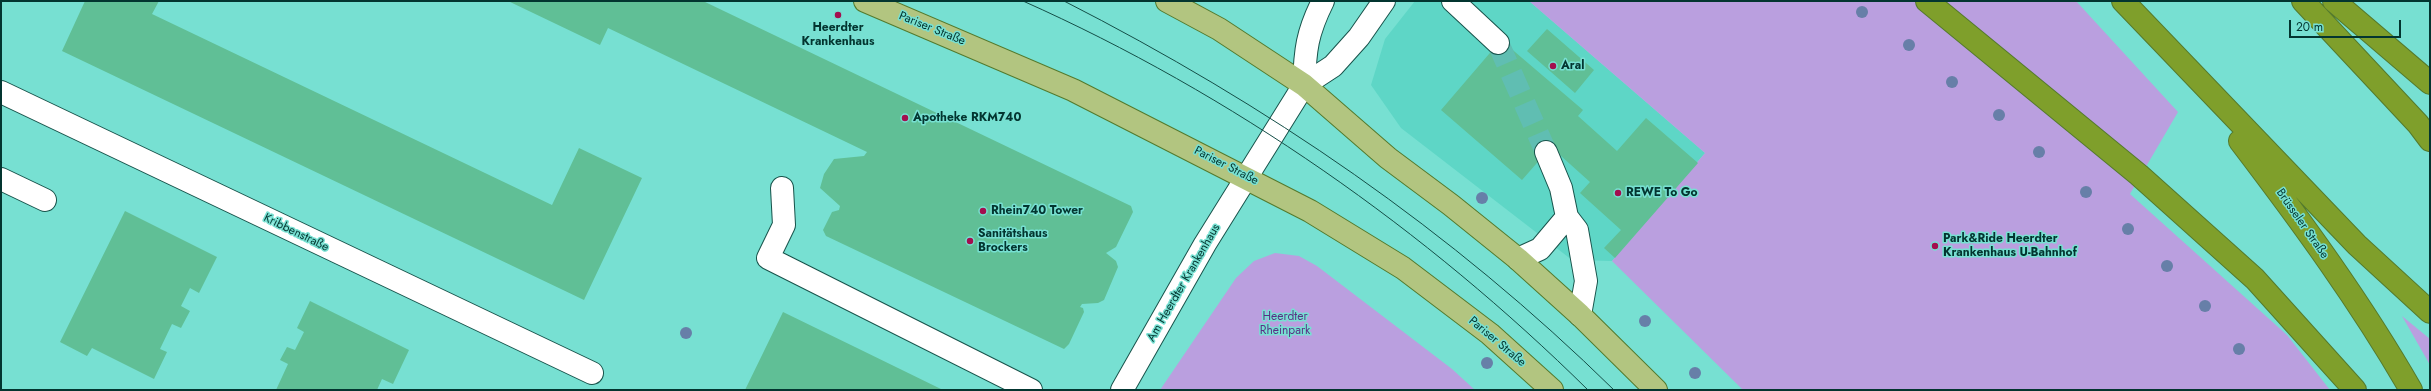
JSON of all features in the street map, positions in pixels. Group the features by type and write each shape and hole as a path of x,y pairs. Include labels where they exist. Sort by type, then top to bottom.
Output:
{"highway":[{"path":"1927,1 2139,175 2255,279 2355,390"},
{"name":"Brüsseler Straße","path":"2123,1 2357,245 2430,312"},
{"path":"2303,1 2430,140"},
{"path":"2334,1 2430,83"},
{"name":"Brüsseler Straße","path":"2184,64 2293,211 2387,347 2411,390"}],"main road":[{"name":"Pariser Straße","path":"865,1 1073,90 1247,177 1310,211 1403,268 1490,334 1552,390"},
{"path":"1167,1 1219,30 1304,85 1388,158 1451,205 1518,259 1580,315 1656,390"}],"street":[{"path":"1304,85 1305,46 1312,22 1323,1"},
{"path":"1304,85 1333,66 1359,38 1384,1"},
{"path":"1453,1 1498,44"},
{"name":"Am Heerdter Krankenhaus","path":"1122,390 1205,244 1304,85"},
{"name":"Kribbenstraße","path":"1,92 592,373"},
{"path":"1546,152 1561,188 1567,217 1577,230 1586,282 1580,315"},
{"path":"1,179 45,200"},
{"path":"782,188 784,225 768,258 1031,390"},
{"path":"1518,259 1540,249 1567,217"}],"shaded area":[{"path":"1415,1 1529,1 1705,153 1612,261 1572,260 1401,128 1371,85 1385,39"}],"green space":[{"path":"1529,1 2076,1 2178,112 2130,194 2287,335 2330,390 1743,390 1612,261 1705,153"},
{"name":"Heerdter Rheinpark","path":"1275,253 1299,256 1317,266 1452,369 1475,390 1160,390 1236,278 1254,261"},
{"path":"2402,316 2430,339 2430,365"}],"building":[{"path":"85,1 159,1 152,14 552,205 579,148 642,178 584,300 62,51"},
{"name":"Rhein740 Tower","path":"508,1 703,1 1131,206 1133,212 1116,247 1106,253 1116,261 1118,267 1104,300 1098,303 1082,304 1080,307 1083,308 1084,312 1069,344 1064,349 826,236 823,230 832,212 839,210 840,206 820,188 824,174 834,159 864,156 867,152 608,28 600,45"},
{"path":"1547,29 1594,70 1575,93 1527,51"},
{"path":"1501,40 1583,110 1578,116 1617,151 1646,118 1698,163 1615,258 1604,248 1621,230 1580,193 1590,182 1551,147 1522,180 1441,110"},
{"path":"125,211 217,257 199,293 190,288 181,306 190,311 181,328 172,324 160,349 167,352 154,379 92,348 87,356 60,342"},
{"path":"310,301 409,350 393,384 382,379 377,390 276,390 288,364 280,360 287,347 295,350 304,332 297,328"},
{"path":"783,312 855,347 943,390 745,390"}],"tunnel":[{"path":"1498,43 1546,152"}],"tram line":[{"path":"1023,1 1101,38 1177,79 1251,123 1323,170 1393,221 1461,275 1526,331 1588,390"},
{"path":"1064,1 1140,41 1213,83 1285,128 1354,174 1422,224 1488,276 1552,332 1614,390"}],"place":[{"name":"Heerdter Krankenhaus","path":"838,15"},
{"name":"Aral","path":"1553,66"},
{"name":"Apotheke RKM740","path":"905,118"},
{"name":"REWE To Go","path":"1618,193"},
{"name":"Rhein740 Tower","path":"983,211"},
{"name":"Sanitätshaus Brockers","path":"970,241"},
{"name":"Park&Ride Heerdter Krankenhaus U-Bahnhof","path":"1935,246"}]}
